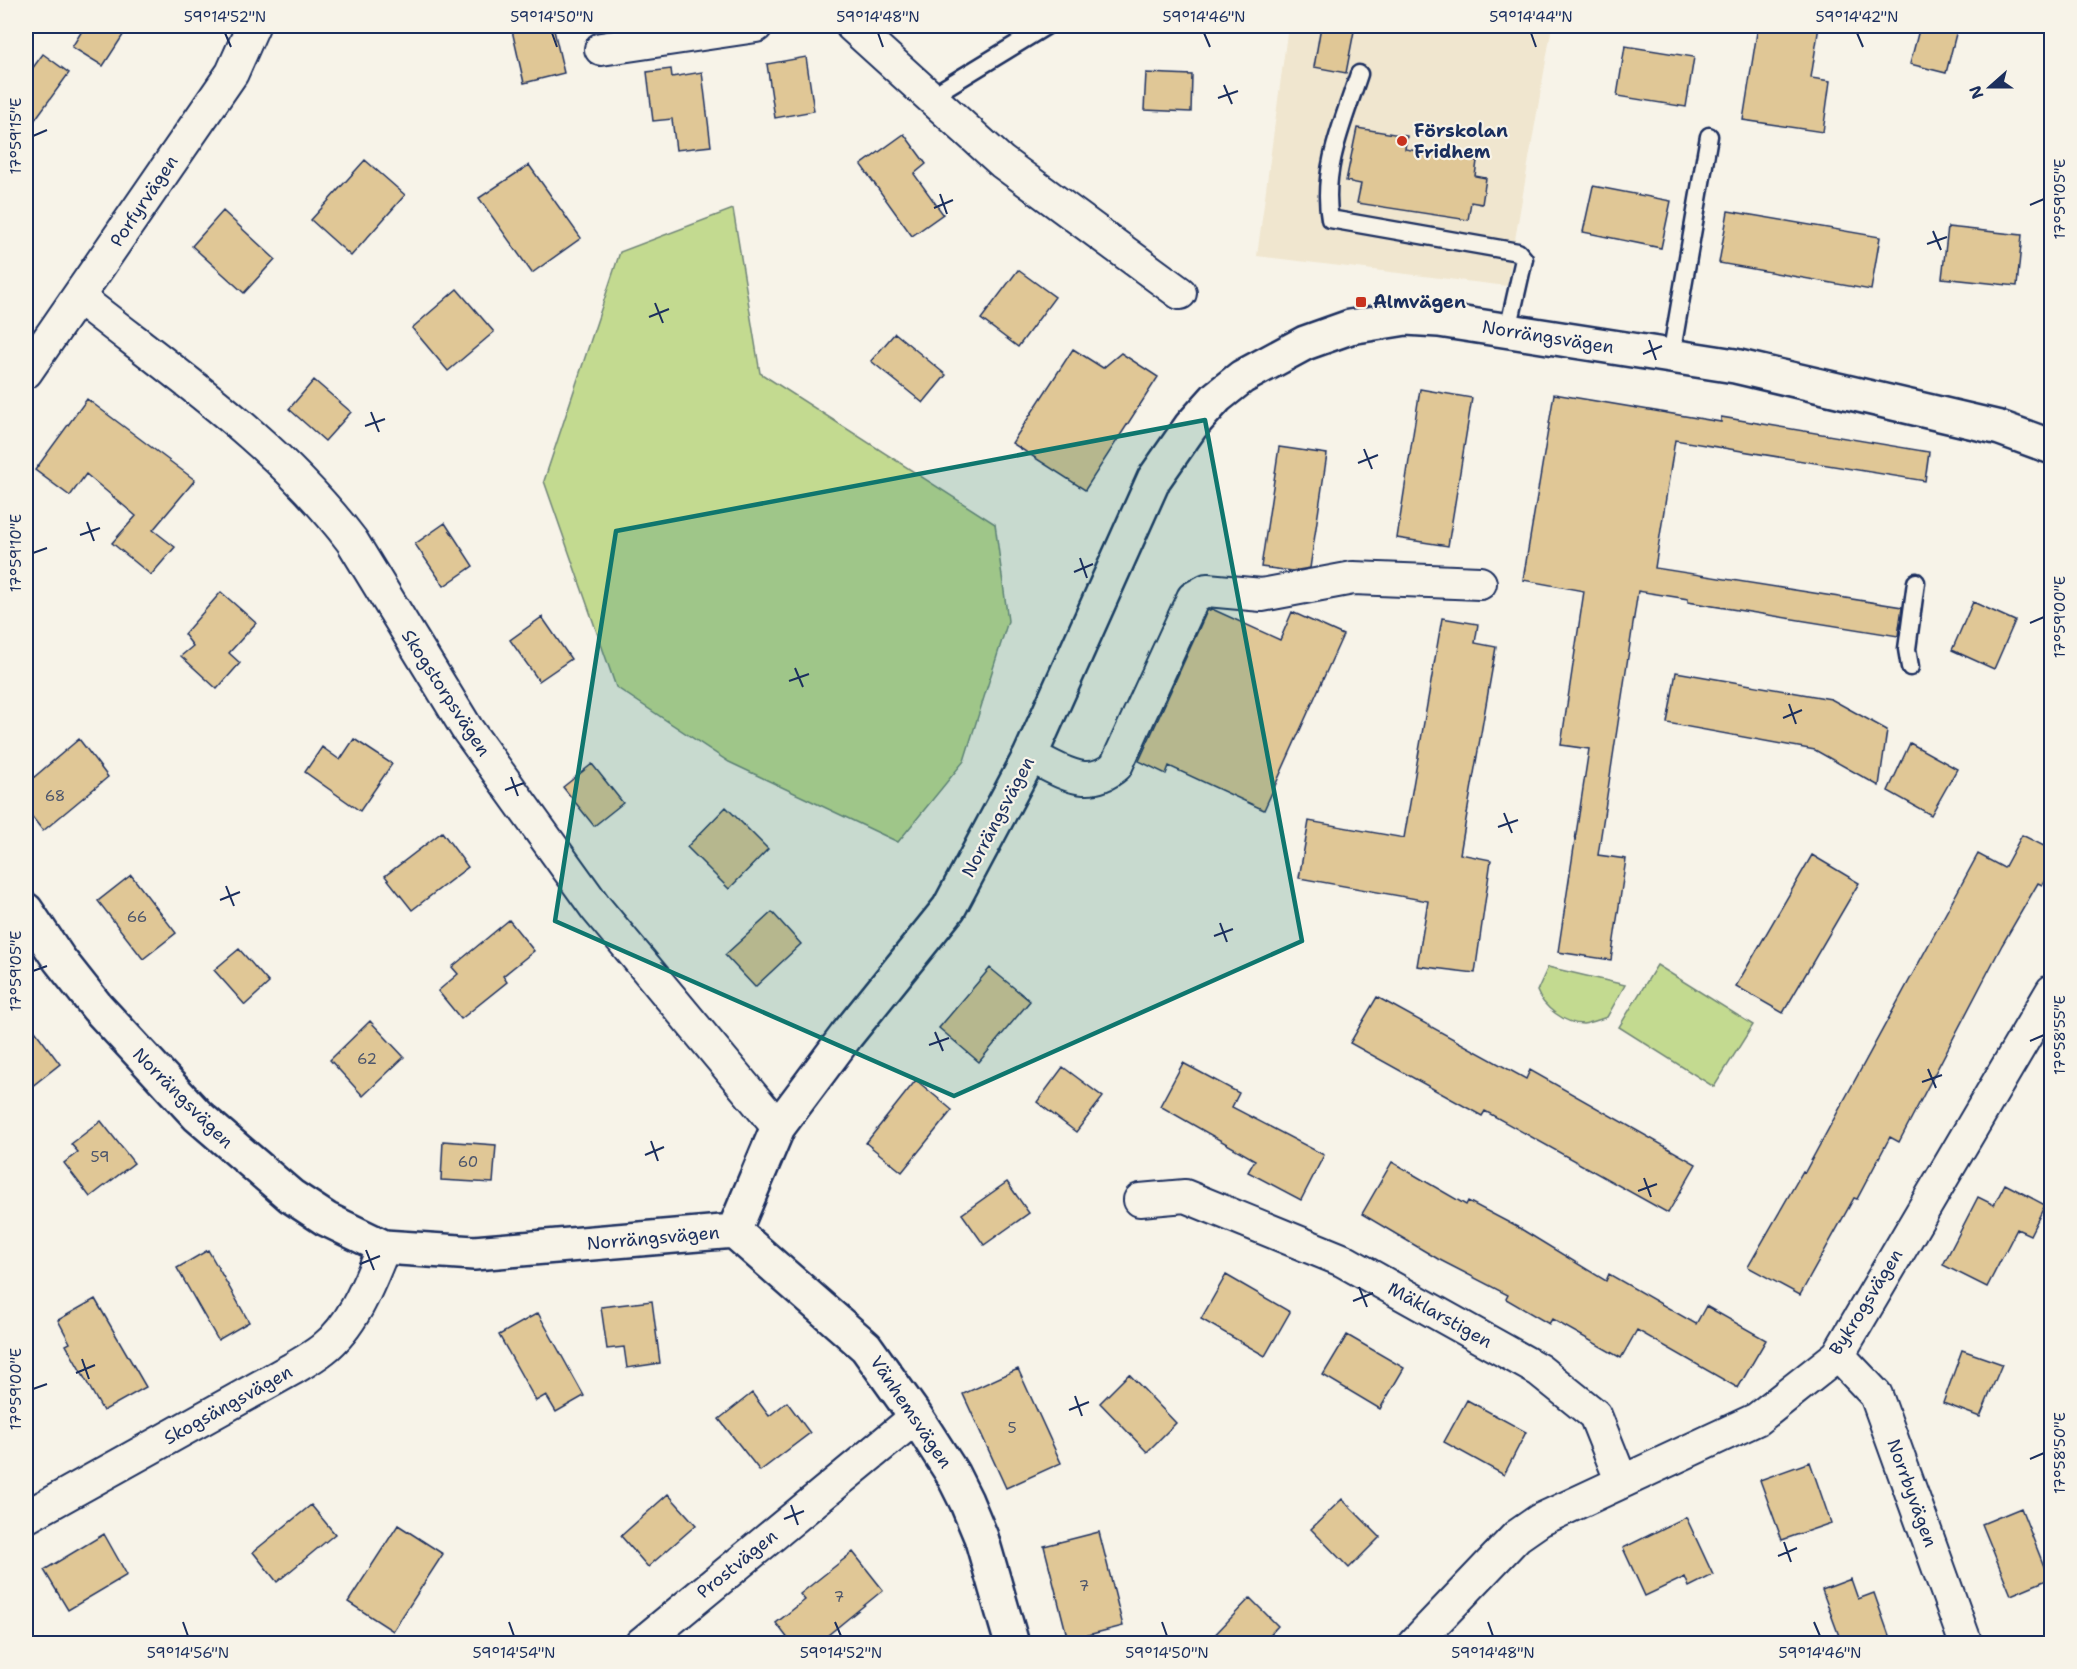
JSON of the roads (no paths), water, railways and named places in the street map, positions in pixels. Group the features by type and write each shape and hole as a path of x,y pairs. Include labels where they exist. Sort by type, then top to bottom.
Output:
{"street":[{"name":"Porfyrvägen","path":"26,372 232,73 253,26"},
{"path":"601,49 756,26"},
{"path":"852,26 1002,162 1180,293"},
{"name":"Skogstorpsvägen","path":"78,297 260,441 332,515 352,541 467,729 596,908 778,1127"},
{"name":"Norrängsvägen","path":"26,910 59,959 98,1007 198,1116 291,1196 326,1219 384,1246 474,1253 734,1232 778,1127 846,1036 949,908 1030,756 1154,479 1191,426 1217,397 1274,357 1350,327 1406,318 1508,330 1735,366 2000,428 2052,447"},
{"path":"1030,756 1077,778 1092,780 1105,775 1116,766 1193,598 1199,592 1207,590 1262,595 1353,578 1480,583"},
{"name":"Bykrogsvägen","path":"1414,1644 1517,1536 1540,1520 1621,1480 1757,1419 1838,1355 2052,991"},
{"name":"Mäklarstigen","path":"1140,1200 1185,1196 1342,1260 1539,1370 1595,1415 1621,1480"},
{"name":"Vänhemsvägen","path":"734,1232 866,1347 916,1417 952,1473 966,1501 981,1537 1012,1644"},
{"name":"Skogsängsvägen","path":"26,1517 292,1369 325,1348 345,1324 367,1289 384,1246"},
{"name":"Norrbyvägen","path":"1838,1355 1876,1395 1966,1644"},
{"name":"Prostvägen","path":"641,1644 916,1417"}],"lane":[{"path":"930,98 1046,26"},
{"path":"1359,74 1333,154 1327,199 1330,219 1518,252 1524,259 1508,330"},
{"path":"1671,357 1709,136"},
{"path":"1910,667 1907,649 1916,582"}],"place":[{"name":"Förskolan Fridhem","path":"1402,141"},
{"name":"Almvägen","path":"1361,302"}]}
